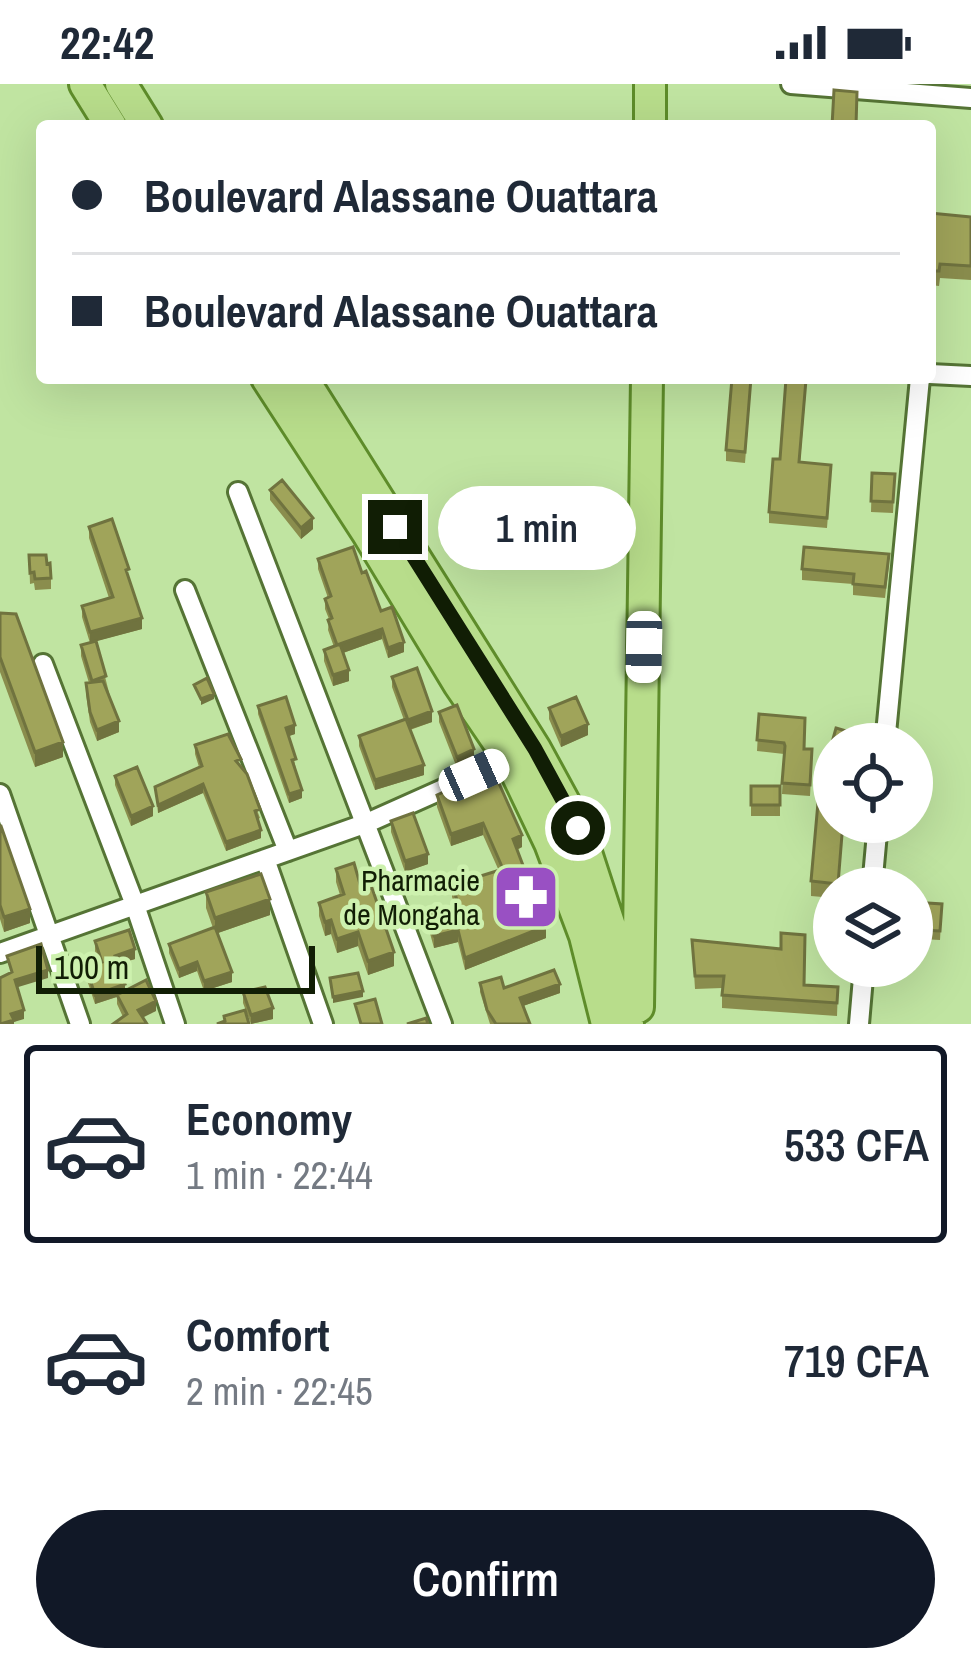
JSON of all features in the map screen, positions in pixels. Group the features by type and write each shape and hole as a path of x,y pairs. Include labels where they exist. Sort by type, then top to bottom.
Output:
{"main road":[{"path":"85,84 107,120"},
{"path":"121,84 143,120"},
{"path":"650,84 650,120"},
{"path":"271,384 459,685 522,754 578,828 596,843 619,842 642,827"},
{"path":"306,384 522,754 585,936 607,1024"},
{"path":"631,1024 640,1001 647,384"},
{"path":"578,828 616,945 631,1024"}],"street":[{"path":"791,84 971,98"},
{"path":"936,374 971,376"},
{"path":"887,723 919,384"},
{"path":"238,493 442,1024"},
{"path":"184,590 288,851"},
{"path":"43,664 175,1024"},
{"path":"0,953 367,824 522,754"},
{"path":"0,794 80,1024"},
{"path":"265,859 323,1024"},
{"path":"859,1024 862,987"}],"building":[{"path":"834,90 857,92 856,120 832,120"},
{"path":"936,214 971,217 971,266 940,264 939,271"},
{"path":"732,384 751,384 745,452 726,450"},
{"path":"786,384 806,384 799,462 831,465 827,518 769,512 773,459 780,459"},
{"path":"872,473 895,474 893,502 871,501"},
{"path":"282,480 313,518 301,528 270,490"},
{"path":"112,519 142,618 90,632 82,606 113,597 89,527"},
{"path":"353,547 381,611 392,607 404,642 388,648 382,629 337,645 325,599 331,596 318,559"},
{"path":"804,547 889,554 885,587 853,584 854,574 802,569"},
{"path":"29,555 46,555 51,578 35,579"},
{"path":"0,613 16,614 63,742 35,752 0,657"},
{"path":"96,641 106,676 92,681 81,645"},
{"path":"340,644 349,670 333,675 324,650"},
{"path":"417,668 432,711 408,720 392,677"},
{"path":"207,678 214,694 201,699 194,685"},
{"path":"103,681 119,721 97,730 86,683"},
{"path":"286,697 295,725 286,728 302,790 289,794 258,706"},
{"path":"576,697 588,724 561,736 549,708"},
{"path":"457,705 474,749 457,757 439,712"},
{"path":"759,714 805,718 804,749 812,749 810,785 782,783 784,743 757,740"},
{"path":"406,719 424,765 375,780 359,736"},
{"path":"228,734 260,809 255,811 261,830 226,842 203,784 158,805 155,787 202,766 195,745"},
{"path":"137,767 153,806 131,816 115,776"},
{"path":"493,770 522,835 513,839 546,926 465,958 458,930 434,936 428,914 459,906 452,885 503,869 483,823 451,834 437,795"},
{"path":"751,786 780,786 780,805 751,805"},
{"path":"413,813 428,854 405,861 391,821"},
{"path":"0,826 30,909 4,917 0,905"},
{"path":"814,843 841,843 839,867 813,867 811,881"},
{"path":"354,863 362,891 372,888 394,952 368,961 358,932 337,939 319,903 344,894 336,869"},
{"path":"261,874 270,899 215,918 206,892"},
{"path":"933,903 942,904 940,931 933,931"},
{"path":"215,927 232,972 204,981 197,962 179,969 169,944"},
{"path":"129,930 135,949 115,956 125,984 95,995 86,967 102,962 95,941"},
{"path":"781,933 805,935 804,985 838,987 837,1003 722,995 724,976 695,976 692,940 781,949"},
{"path":"41,944 48,970 15,980 24,1010 0,1024 0,978 12,972 7,956"},
{"path":"554,970 560,984 520,998 530,1024 496,1024 480,983 501,977 504,988"},
{"path":"358,973 363,991 333,997 330,978"},
{"path":"146,980 156,1001 138,1010 147,1024 113,1024 127,1014 117,995"},
{"path":"265,987 273,1008 251,1015 243,992"},
{"path":"375,999 382,1024 361,1024 355,1004"},
{"path":"245,1010 249,1024 217,1024 225,1021 224,1016"}],"place":[{"name":"Pharmacie de Mongaha","path":"526,897"}],"route":[{"path":"395,527 535,749 578,828"}]}
